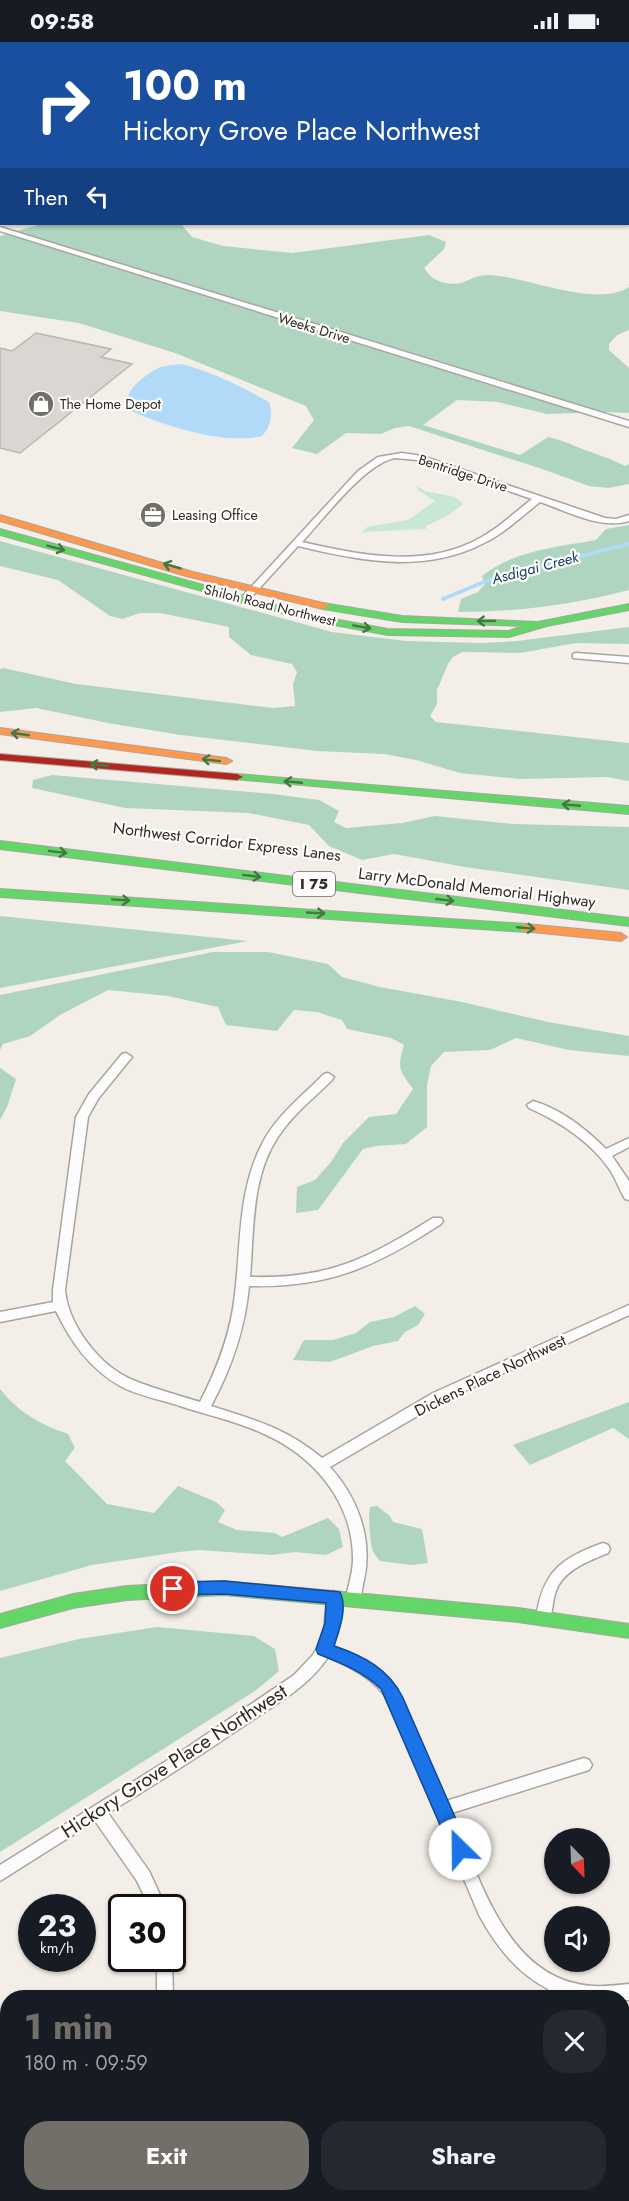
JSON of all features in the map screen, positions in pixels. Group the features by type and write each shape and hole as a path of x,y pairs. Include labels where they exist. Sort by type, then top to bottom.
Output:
{"main road":[{"name":"Shiloh Road Northwest","path":"0,518 254,590 385,617 418,621 544,623"},
{"name":"Shiloh Road Northwest","path":"0,532 311,618 388,632 509,634 544,623 629,607"},
{"path":"0,731 322,773 435,794"},
{"path":"0,757 629,810"},
{"name":"Larry McDonald Memorial Highway","path":"0,845 629,922"},
{"path":"0,893 456,922 629,938"},
{"path":"0,1621 73,1601 173,1589 224,1588 543,1618 629,1631"}],"street":[{"name":"Weeks Drive","path":"0,229 629,424"},
{"name":"Bentridge Drive","path":"244,600 372,463 391,455 419,458 603,520 616,522 629,518"},
{"path":"295,543 345,555 386,560 420,558 455,551 481,542 539,498"},
{"path":"576,656 629,660"},
{"path":"126,1057 93,1097 82,1117 59,1273 60,1305 81,1344 108,1371 126,1383 267,1429 288,1439 322,1465 349,1506 358,1538 360,1558 352,1599"},
{"path":"203,1409 230,1351 240,1315 251,1197 258,1163 268,1142 278,1129 328,1077"},
{"path":"534,1105 558,1116 605,1155 620,1173 629,1196"},
{"path":"605,1155 629,1142"},
{"path":"244,1281 295,1281 354,1269 395,1248 437,1221"},
{"path":"0,1317 60,1305"},
{"name":"Dickens Place Northwest","path":"322,1465 438,1397 629,1310"},
{"path":"543,1618 546,1594 556,1574 570,1563 603,1549"},
{"name":"Hickory Grove Place Northwest","path":"0,1874 201,1748 294,1683 312,1666 324,1649 333,1623 334,1597"},
{"path":"324,1649 346,1657 377,1674 387,1684 486,1910 504,1943 519,1961 552,1990"},
{"path":"443,1809 584,1766"},
{"path":"98,1812 143,1876 151,1894"},
{"path":"165,1972 165,1990"}],"green space":[{"path":"38,225 182,225 192,237 223,246 292,253 429,235 446,242 444,249 424,268 442,282 452,284 487,275 502,276 579,293 615,293 629,287 629,330 617,335 609,344 609,350 629,368 629,413 547,414 498,402 457,400 423,425 520,455 548,437 557,439 625,466 629,464 629,484 608,488 589,486 409,426 395,428 381,434 346,433 317,454 292,448 314,420 306,406 175,353 79,323 0,311 0,236"},
{"path":"416,486 425,491 455,497 463,504 447,516 426,526 426,529 362,532 367,527 408,520 435,501 419,491"},
{"path":"629,525 629,590 544,607 458,612 461,599 478,592 485,584 482,576 508,560 537,551 596,540 606,529"},
{"path":"0,541 332,632 406,641 481,643 517,641 629,627 629,644 576,643 520,653 462,652 453,657 448,664 437,690 437,704 430,716 436,722 629,743 629,781 607,777 521,779 460,773 416,760 384,754 317,751 181,735 36,708 0,712 0,669 3,668 76,684 273,708 295,706 293,685 297,672 292,664 251,655 229,637 229,627 160,613 140,613 122,619 110,616 58,580 0,566"},
{"path":"52,775 319,800 339,811 334,822 346,828 402,823 435,816 513,824 629,827 629,890 465,867 394,854 362,860 329,846 309,825 249,813 125,808 32,788 33,780"},
{"path":"0,916 248,941 0,988"},
{"path":"213,952 268,952 328,964 342,977 380,987 462,1002 548,1022 629,1036 629,1056 569,1050 516,1038 490,1050 444,1052 431,1066 427,1085 427,1127 406,1144 363,1149 318,1210 296,1213 297,1187 315,1180 331,1162 343,1143 369,1117 396,1114 413,1089 400,1064 404,1045 391,1038 347,1029 342,1020 317,1012 294,1010 277,1031 226,1025 218,1007 168,996 108,990 60,1015 30,1036 3,1044 0,1050 0,995"},
{"path":"0,1068 16,1079 0,1120"},
{"path":"415,1306 425,1314 418,1325 405,1332 398,1341 373,1346 330,1362 293,1360 304,1340 333,1340 356,1333 370,1322 394,1317"},
{"path":"0,1389 15,1405 31,1417 68,1434 75,1448 65,1461 107,1504 154,1513 178,1486 216,1502 225,1510 218,1522 237,1530 275,1533 282,1537 328,1518 339,1529 343,1547 326,1555 295,1552 272,1555 199,1550 179,1552 92,1565 0,1591"},
{"path":"629,1402 629,1439 613,1428 530,1465 513,1445"},
{"path":"377,1506 390,1516 393,1522 422,1529 428,1563 411,1565 380,1561 373,1550 369,1515 370,1507"},
{"path":"157,1627 254,1636 275,1649 279,1671 255,1691 0,1852 0,1658 79,1639"}],"water":[{"path":"182,364 227,380 269,402 270,420 262,436 230,438 212,436 177,428 129,410 127,404 130,392 139,382 158,368"}],"building":[{"name":"The Home Depot","path":"36,333 111,349 101,357 132,364 20,453 0,448 0,348 12,351"},
{"name":"Leasing Office","path":"151,508 166,512 155,523 140,519"}],"waterway":[{"name":"Asdigai Creek","path":"443,599 491,579 629,544"}],"traffic: fast":[{"path":"0,532 311,618 388,632 509,634 545,623 629,607"},
{"path":"323,606 402,619 534,623"},
{"path":"237,777 629,810"},
{"path":"0,845 629,922"},
{"path":"0,893 526,928"},
{"path":"0,1621 73,1601 127,1593 224,1588 518,1615 629,1631"}],"traffic: slow":[{"path":"0,518 190,574 323,606"},
{"path":"0,731 226,761"},
{"path":"526,928 621,937"}],"traffic: jam":[{"path":"0,757 237,777"}],"place":[{"name":"The Home Depot","path":"41,404"},
{"name":"Leasing Office","path":"153,515"}],"route":[{"path":"173,1589 224,1588 334,1597 333,1623 324,1649 346,1657 377,1674 387,1684 460,1849"}]}
